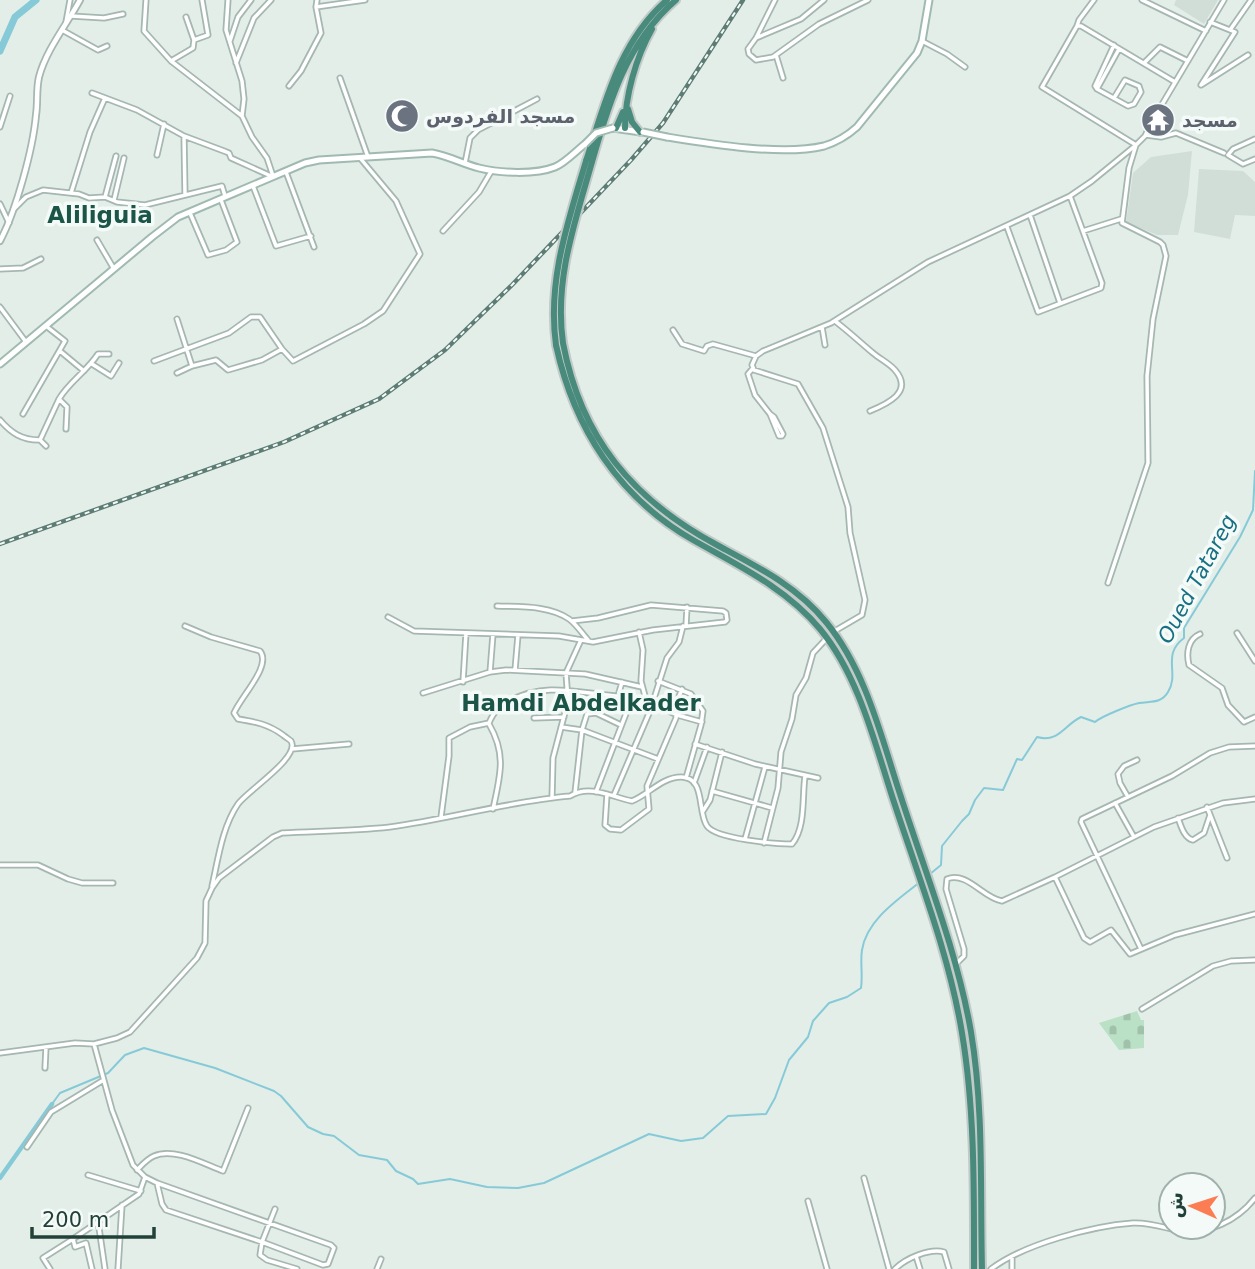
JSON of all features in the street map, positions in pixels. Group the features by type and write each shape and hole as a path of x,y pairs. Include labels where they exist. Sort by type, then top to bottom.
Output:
{"highway":[{"path":"676,0 646,20 625,52 608,90 557,265 553,309 566,386 580,420 600,455 621,483 675,529 777,588 800,607 827,638 843,665 864,715 940,944 958,1010 969,1093 974,1269"},
{"path":"589,162 622,72 637,44 667,4"},
{"path":"625,128 626,105 643,45 667,4"},
{"path":"615,128 632,79 630,74 622,72"},
{"path":"626,105 632,122 641,132"},
{"path":"559,344 583,409 601,443 623,475 656,506 689,530 781,580 809,604 833,632 850,660 869,701 967,1012 974,1059 981,1171 982,1269"}],"main road":[{"path":"0,364 178,218 305,163 432,153 492,170 528,171 556,167 596,133 615,128 716,145 799,149 825,146 846,137 857,127 917,53 922,41 929,0"}],"street":[{"path":"66,23 70,0"},
{"path":"0,241 14,209 37,115 39,78 80,0"},
{"path":"146,0 144,31 171,61 242,116 252,138 267,158 273,177"},
{"path":"194,40 208,35 202,0"},
{"path":"228,0 226,30 242,81 242,116"},
{"path":"229,43 238,17 251,0"},
{"path":"235,65 254,18 271,0"},
{"path":"289,86 301,71 321,33 317,0"},
{"path":"316,7 365,0"},
{"path":"775,0 757,38 748,49 749,54 756,60 776,55 819,24 868,0"},
{"path":"757,38 801,19 824,0"},
{"path":"1094,0 1079,20 1042,88 1136,145"},
{"path":"1142,0 1154,2 1206,31"},
{"path":"770,414 775,418 782,436 754,391 748,374 756,356 762,351 822,327 929,262 1070,196 1092,181 1146,135 1224,0"},
{"path":"1230,30 1251,0"},
{"path":"71,16 104,18 123,14"},
{"path":"171,61 193,48 194,40 186,17"},
{"path":"1210,22 1235,32 1200,85 1248,55"},
{"path":"1077,26 1175,82"},
{"path":"62,30 98,50 107,46"},
{"path":"922,41 965,67"},
{"path":"1114,45 1094,83 1097,89 1114,98 1131,106 1141,92 1125,80 1114,98"},
{"path":"1144,64 1160,47 1188,61"},
{"path":"1097,89 1119,49"},
{"path":"776,55 783,78"},
{"path":"340,78 368,157"},
{"path":"92,93 137,110 184,136 229,153 231,158 273,177"},
{"path":"0,127 10,96"},
{"path":"71,193 90,132 105,98"},
{"path":"465,163 470,138 478,130 537,99"},
{"path":"158,155 164,124"},
{"path":"1146,135 1161,137 1176,133 1224,153"},
{"path":"184,136 185,195"},
{"path":"1255,139 1233,149 1228,155 1243,164 1255,159"},
{"path":"1108,583 1148,464 1147,376 1153,318 1166,256 1160,242 1125,226 1122,219 1126,179 1136,145"},
{"path":"105,197 116,156"},
{"path":"114,201 124,158"},
{"path":"154,361 229,334 251,317 260,317 293,360 364,324 383,311 420,254 396,201 360,158"},
{"path":"443,230 479,192 492,170"},
{"path":"286,172 314,247"},
{"path":"14,209 26,197 43,190 145,205 222,186 237,242 226,250 208,255 190,213"},
{"path":"253,186 276,246 311,236"},
{"path":"1007,227 1036,310 1041,312 1102,286 1070,196"},
{"path":"0,204 9,223"},
{"path":"1030,215 1060,303"},
{"path":"1083,231 1122,219"},
{"path":"97,240 114,269"},
{"path":"0,269 23,268 41,259"},
{"path":"0,307 26,342"},
{"path":"177,319 192,366"},
{"path":"835,320 894,369 901,381 901,389 891,402 870,411"},
{"path":"23,414 65,341 46,326"},
{"path":"822,327 825,345"},
{"path":"673,330 685,346 704,351 707,346 713,344 756,356"},
{"path":"177,373 216,360 228,370 262,360 282,349"},
{"path":"60,351 84,370"},
{"path":"40,440 64,390 98,355 109,354"},
{"path":"92,364 111,376 119,363"},
{"path":"752,368 791,380 800,386 823,428 844,491 852,547 865,600 862,615 833,632"},
{"path":"59,399 67,407 66,429"},
{"path":"0,420 9,431 26,440 40,440 46,446"},
{"path":"497,606 546,610 572,621 589,641"},
{"path":"387,617 414,631 559,636 589,641 685,626 711,626 727,620 724,611 647,606 605,617 572,621"},
{"path":"614,796 649,713 667,658 679,642 685,626 687,607"},
{"path":"185,626 211,637 260,651 264,661 234,713 238,719 261,722 275,729 291,741 292,749 289,757 237,805 228,823 212,888"},
{"path":"639,632 643,650 642,687 649,713"},
{"path":"463,682 466,633"},
{"path":"1237,633 1255,662"},
{"path":"490,673 493,634"},
{"path":"1200,634 1190,643 1189,665 1222,688 1228,705 1244,722 1255,717"},
{"path":"515,670 517,635"},
{"path":"764,843 781,752 792,719 796,695 806,678 813,653 827,638"},
{"path":"552,798 551,772 565,716 568,689 566,673 581,640"},
{"path":"423,693 490,673 515,670 566,673 642,687"},
{"path":"658,681 694,696 703,715 685,778"},
{"path":"618,697 622,682"},
{"path":"489,723 493,712 522,695 541,689 568,689 628,699 635,704"},
{"path":"607,794 606,827 618,830 648,811 648,789 682,690"},
{"path":"646,700 675,714 702,722"},
{"path":"596,792 627,711 646,700"},
{"path":"575,793 582,730 587,714 592,712 621,725"},
{"path":"534,718 565,716"},
{"path":"489,723 499,740 501,759 501,775 494,809"},
{"path":"441,817 449,738 470,727 489,723"},
{"path":"561,727 582,730 658,759"},
{"path":"292,749 349,744"},
{"path":"695,744 779,770 818,778"},
{"path":"1141,949 1081,820 1219,750 1255,746"},
{"path":"707,747 694,783 706,825 711,830 764,843 792,844 801,821 804,776"},
{"path":"703,811 710,800 722,752"},
{"path":"1128,797 1118,774 1124,766 1137,760"},
{"path":"745,839 765,766"},
{"path":"0,1053 75,1043 94,1044 130,1032 197,958 205,943 206,901 219,878 282,833 390,827 575,793 596,792 632,801 648,789 678,777 694,783"},
{"path":"712,791 772,808"},
{"path":"954,965 964,956 964,949 946,889 947,880 954,877 962,879 993,899 1002,901 1099,856 1134,836 1178,818 1227,802 1255,799"},
{"path":"1115,803 1134,836"},
{"path":"1207,807 1227,858"},
{"path":"1178,818 1184,832 1193,840 1204,834 1210,815"},
{"path":"0,865 38,865 82,883 113,883"},
{"path":"1055,877 1088,941 1111,930 1129,954 1175,934 1254,917"},
{"path":"1142,1009 1213,966 1255,960"},
{"path":"94,1044 111,1110 137,1170 157,1183 333,1246 328,1264 323,1265 166,1210 162,1205 157,1183"},
{"path":"45,1068 46,1047"},
{"path":"27,1147 51,1112 102,1081"},
{"path":"137,1170 151,1157 163,1153 176,1154 223,1171 248,1108"},
{"path":"88,1175 141,1191"},
{"path":"50,1269 43,1258 141,1191 145,1177"},
{"path":"864,1178 890,1269"},
{"path":"993,1268 1060,1237 1134,1223 1200,1232 1220,1225 1240,1213 1255,1198"},
{"path":"808,1201 827,1269"},
{"path":"118,1269 122,1203"},
{"path":"275,1209 262,1242 260,1255 285,1268 297,1269"},
{"path":"98,1221 105,1269"},
{"path":"73,1239 75,1247 86,1243 92,1269"},
{"path":"895,1269 916,1256 943,1250 950,1269"},
{"path":"916,1256 919,1269"},
{"path":"1012,1258 1012,1269"},
{"path":"377,1269 381,1259"}],"shaded area":[{"path":"1176,0 1218,0 1204,24 1174,5"},
{"path":"1192,151 1188,195 1178,235 1157,235 1126,222 1133,173 1151,157"},
{"path":"1199,169 1243,171 1255,182 1255,216 1235,215 1230,239 1194,232"}],"green space":[{"path":"1137,1011 1141,1020 1144,1020 1144,1048 1119,1050 1099,1023"}],"waterway":[{"path":"0,51 15,17 36,0"},
{"name":"Oued Tatareg","path":"930,874 941,865 942,846 969,814 984,788 1003,790 1017,759 1022,760 1037,737 1051,738 1081,717 1095,722 1123,708 1159,700 1165,696 1171,685 1173,651 1184,638 1184,628 1240,537 1253,510 1255,471"},
{"name":"Oued Tatareg","path":"52,1104 60,1093 108,1073 125,1055 144,1048 215,1068 274,1091 308,1127 334,1136 359,1155 387,1160 396,1171 418,1184 450,1179 487,1187 518,1188 544,1183 649,1134 681,1141 703,1138 728,1116 766,1114 789,1060 808,1037 813,1021 829,1003 847,997 861,988 862,950 871,928 887,909 925,878"},
{"name":"Oued Tatareg","path":"0,1178 52,1104"}],"railway":[{"path":"0,544 284,442 379,399 445,350 512,285 631,160 663,123 743,0"}],"place":[{"name":"مسجد الفردوس","path":"402,116"},
{"name":"مسجد","path":"1158,120"}],"district":[{"name":"Aliliguia","path":"100,215"},
{"name":"Hamdi Abdelkader","path":"581,703"}]}
